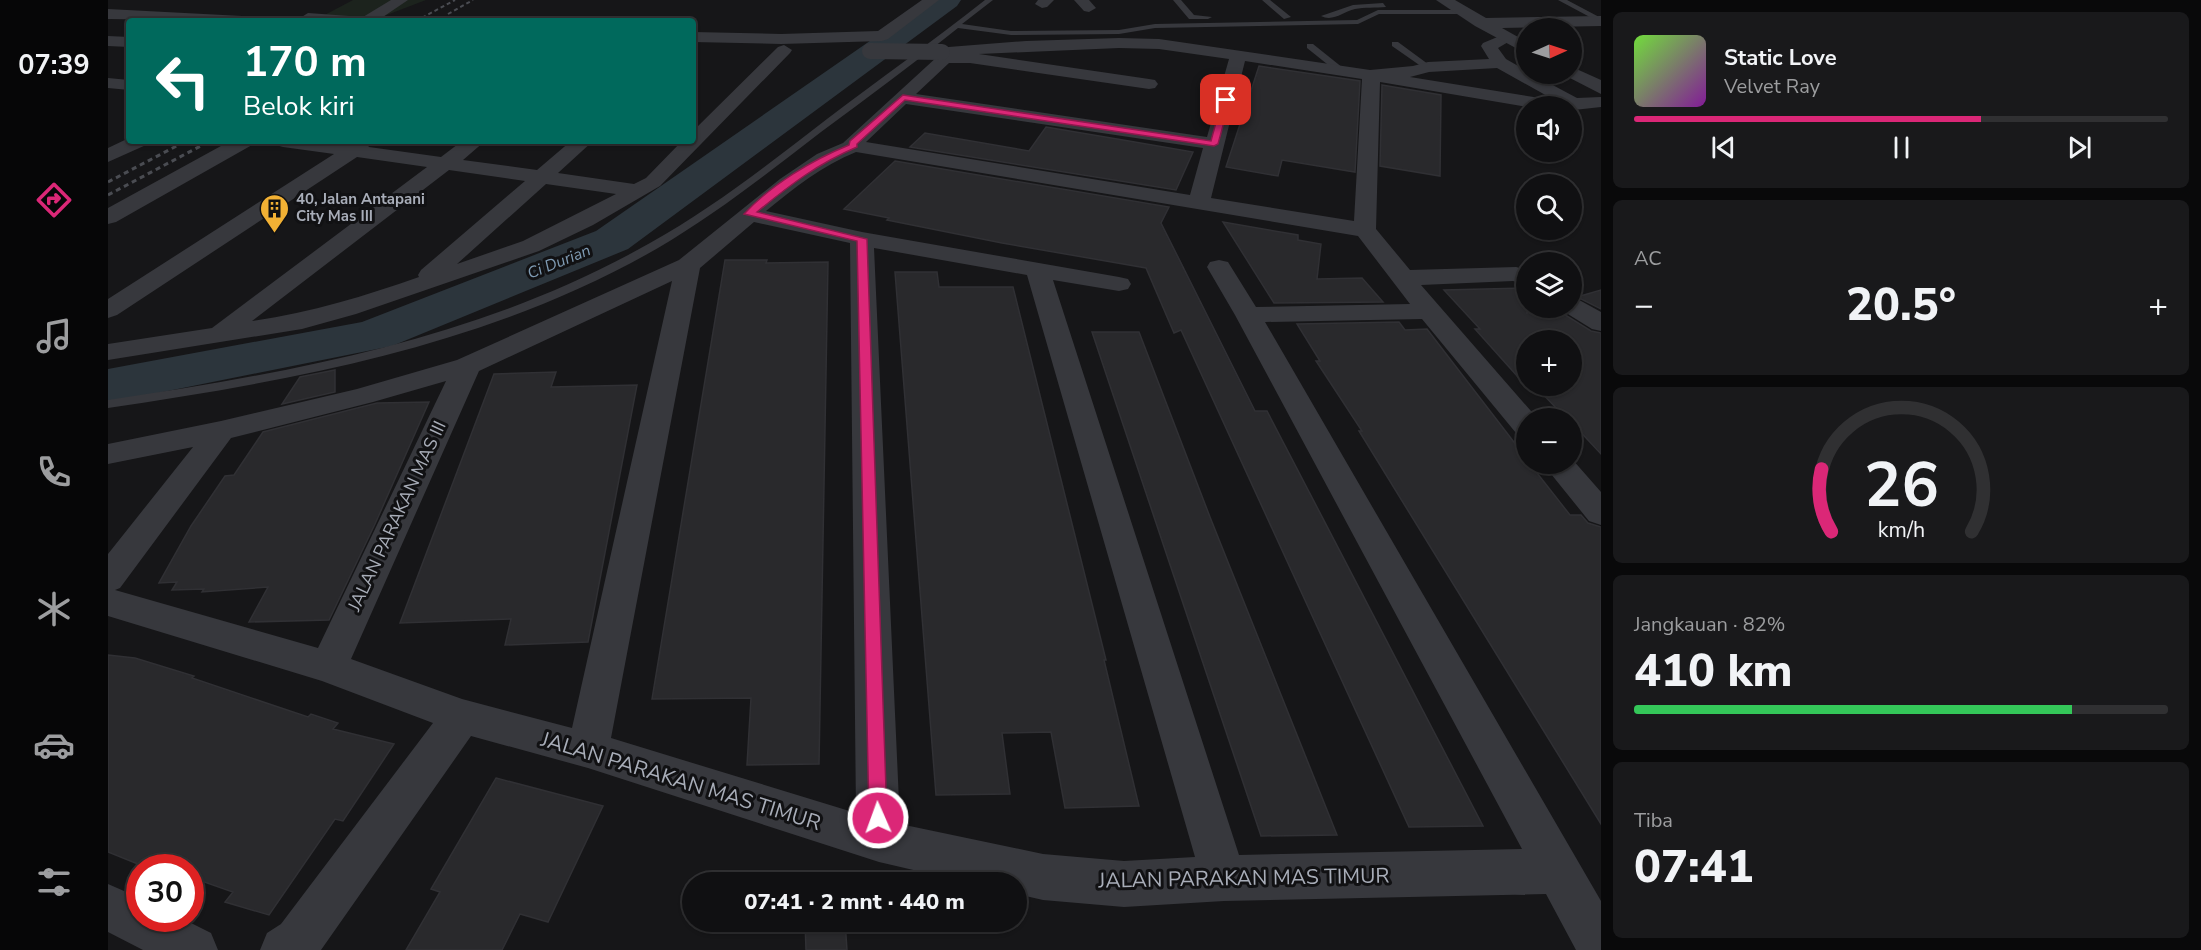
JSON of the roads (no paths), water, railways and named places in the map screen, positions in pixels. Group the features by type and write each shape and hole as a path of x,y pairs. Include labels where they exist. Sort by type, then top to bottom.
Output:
{"street":[{"path":"369,18 401,0"},
{"path":"696,37 882,36 896,29 932,0"},
{"path":"1447,2 1481,23 1516,53"},
{"path":"309,18 332,4"},
{"path":"108,14 185,18"},
{"path":"1481,23 1601,21"},
{"path":"696,28 774,31 896,29"},
{"path":"108,41 126,42"},
{"path":"1516,46 1500,41 1489,46 1505,67 1574,104 1600,98"},
{"path":"696,47 942,52 1002,47 1159,44 1340,70 1516,100"},
{"path":"1054,69 1066,45"},
{"path":"696,139 784,50"},
{"path":"1199,203 1238,56"},
{"path":"854,146 853,143 945,58 970,58 1149,84"},
{"path":"1371,75 1421,69 1434,74 1505,67"},
{"path":"1371,75 1365,230 1429,311 1516,413"},
{"path":"1582,81 1600,98"},
{"path":"108,83 126,85"},
{"path":"1569,84 1600,98"},
{"path":"903,98 1214,144"},
{"path":"108,132 126,134"},
{"path":"108,156 133,144"},
{"path":"108,217 240,144"},
{"path":"329,144 360,146 443,164 640,191"},
{"path":"219,334 471,144"},
{"path":"418,286 579,144"},
{"path":"108,352 293,323 347,309 531,246 640,191 653,182 691,144"},
{"path":"108,310 360,146"},
{"path":"108,454 220,431 375,393 467,366 688,264 787,183 824,158 854,146 1365,230"},
{"path":"749,214 862,239 1119,284"},
{"path":"862,239 879,841"},
{"path":"588,750 688,264"},
{"path":"1218,267 1248,315 1601,947"},
{"path":"1038,271 1224,878"},
{"path":"1404,278 1516,274"},
{"path":"1248,315 1429,311"},
{"path":"1582,312 1601,323"},
{"name":"JALAN PARAKAN MAS III","path":"328,667 467,366"},
{"path":"108,579 220,431"},
{"path":"1568,474 1601,513"},
{"name":"JALAN PARAKAN MAS TIMUR","path":"108,602 328,667 462,716 588,750 879,841 1043,877 1124,884 1224,878 1556,870"},
{"path":"284,950 298,941 462,716"},
{"path":"108,907 194,950"}],"lane":[{"path":"108,404 271,377 416,343 498,316 565,288 628,259 694,221 738,192 989,0"},
{"path":"1177,0 1192,17 1313,17 1339,14 1353,7 1447,2"},
{"path":"1266,0 1287,17"},
{"path":"1562,0 1601,21"},
{"path":"957,26 1011,33 1119,32 1155,26 1358,22 1378,12 1464,12"},
{"path":"1395,44 1421,69"},
{"path":"1310,46 1340,70"}],"waterway":[{"name":"Ci Durian","path":"108,386 374,335 612,240 947,0"}],"railway":[{"path":"422,18 455,0"},
{"path":"448,14 473,0"},
{"path":"108,182 180,144"},
{"path":"108,195 204,144"}],"place":[{"name":"40, Jalan Antapani City Mas III","path":"275,234"}]}
